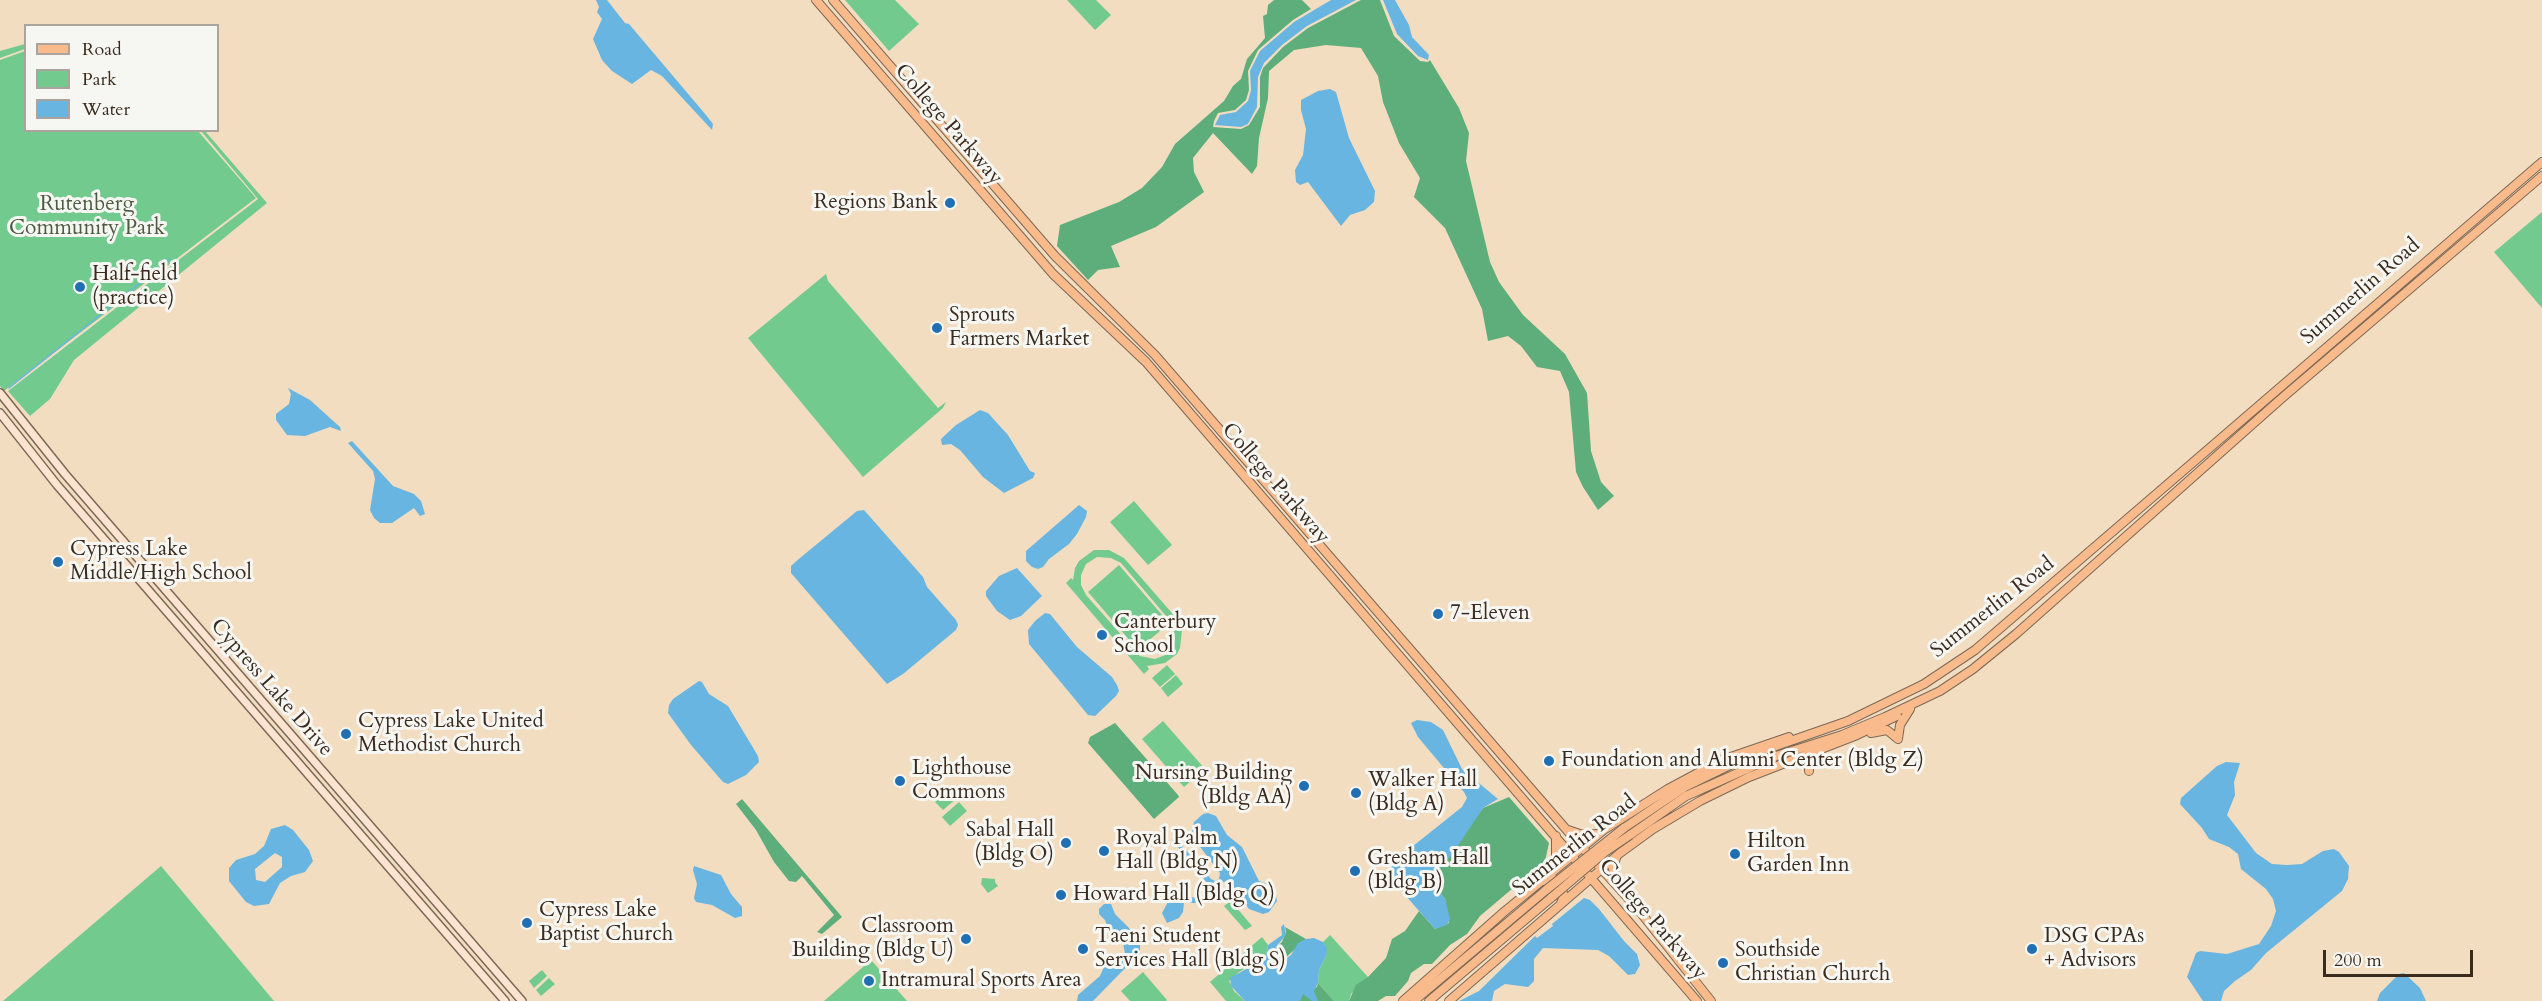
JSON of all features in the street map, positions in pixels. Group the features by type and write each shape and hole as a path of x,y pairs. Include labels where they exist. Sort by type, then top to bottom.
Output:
{"main road":[{"name":"College Parkway","path":"816,0 1053,274 1146,363 1697,1001"},
{"name":"College Parkway","path":"833,0 1060,261 1155,355 1566,830 1621,890 1711,1001"},
{"path":"882,77 892,68"},
{"name":"Summerlin Road","path":"1414,1001 1546,890 1685,787 1753,754 1848,721 1887,702 1949,668 1997,633 2363,314 2542,162"},
{"name":"Summerlin Road","path":"1429,1001 1627,831 1686,796 1721,779 1776,756 1842,735 1940,691 2016,634 2282,398 2542,176"},
{"name":"Cypress Lake Drive","path":"0,393 93,507 522,1001"},
{"name":"Cypress Lake Drive","path":"0,413 71,501 505,1001"},
{"path":"1338,584 1348,585 1364,603 1375,609"},
{"path":"1449,1001 1628,847 1700,801 1749,777 1857,735 1910,709 1940,691"},
{"path":"1403,1001 1598,834 1668,789 1722,760 1764,744 1838,722 1887,702"},
{"path":"1857,735 1886,730 1898,739 1900,724 1910,709"},
{"path":"1790,761 1803,765 1809,771 1809,763 1817,751"},
{"path":"1628,847 1620,847 1611,833 1612,829 1630,813"},
{"path":"1566,830 1583,835 1598,834"},
{"path":"1550,873 1556,858 1556,836"},
{"path":"1617,856 1613,869 1621,890"},
{"path":"1541,881 1554,879 1561,887 1564,896 1559,907"}],"green space":[{"path":"845,0 895,0 919,24 889,51"},
{"path":"1067,0 1096,0 1111,15 1095,30"},
{"path":"1274,0 1302,0 1311,9 1293,20 1258,50 1248,71 1249,90 1246,100 1235,110 1218,113 1213,127 1241,129 1249,125 1260,107 1260,77 1263,68 1283,47 1308,28 1361,0 1380,0 1394,36 1420,61 1430,60 1459,108 1469,133 1466,161 1490,262 1499,282 1523,315 1565,354 1587,393 1591,451 1601,482 1614,496 1598,510 1576,472 1569,392 1560,371 1537,367 1521,346 1508,336 1488,341 1482,309 1445,228 1414,197 1420,178 1399,143 1383,102 1378,76 1361,48 1326,45 1294,50 1269,71 1268,98 1259,138 1257,166 1252,174 1213,133 1193,158 1194,172 1204,192 1156,227 1111,246 1120,267 1098,270 1088,280 1057,246 1060,225 1119,202 1142,188 1162,167 1175,144 1224,101 1233,86 1241,79 1247,59 1265,38 1263,16 1267,14 1268,5"},
{"path":"24,44 24,49 0,58 0,51"},
{"name":"Rutenberg Community Park","path":"24,51 24,132 199,132 256,198 4,391 0,386 0,60"},
{"path":"202,132 206,132 267,203 74,360 50,399 30,416 8,391 258,199"},
{"path":"2542,212 2542,308 2494,252"},
{"path":"826,274 828,281 938,408 946,402 943,408 863,477 748,338"},
{"path":"1134,501 1172,545 1148,565 1110,522"},
{"path":"1094,550 1109,550 1124,558 1178,620 1182,630 1177,654 1165,663 1147,666 1149,669 1144,674 1066,583 1071,578 1073,580 1079,561","holes":["1097,557 1111,558 1121,563 1172,623 1175,639 1168,654 1155,659 1140,656 1086,595 1081,585 1081,575 1086,564"]},
{"path":"1119,565 1169,623 1138,650 1088,592"},
{"path":"1167,665 1175,674 1160,687 1152,678"},
{"path":"1176,675 1183,684 1168,697 1161,688"},
{"path":"1163,721 1205,769 1184,787 1142,739"},
{"path":"1115,723 1179,797 1154,819 1088,743 1090,737"},
{"path":"949,790 956,799 943,810 935,802"},
{"path":"1509,797 1549,843 1545,861 1480,916 1467,934 1450,945 1432,964 1424,964 1411,973 1408,981 1395,996 1386,996 1378,1001 1349,1001 1356,985 1368,977 1386,958 1392,939 1405,931 1419,911 1435,929 1449,923 1445,899 1433,884 1433,877 1483,808"},
{"path":"742,799 842,917 822,934 817,932 834,915 802,876 796,882 789,881 736,804"},
{"path":"959,802 967,811 950,826 942,817"},
{"path":"161,866 274,1001 3,1001"},
{"path":"982,878 995,879 998,886 988,893 981,884"},
{"path":"1231,901 1252,926 1245,930 1224,906"},
{"path":"1285,927 1306,939 1281,962 1274,954 1275,948 1282,942 1286,932"},
{"path":"1330,935 1368,977 1351,994 1349,1001 1334,1001 1318,983 1319,970 1326,956 1323,942"},
{"path":"1262,937 1268,945 1266,957 1239,972 1229,981 1234,991 1245,1001 1226,1001 1210,982"},
{"name":"Intramural Sports Area","path":"871,960 907,1001 824,1001"},
{"path":"542,970 547,976 534,988 529,981"},
{"path":"1143,972 1166,1001 1130,1001 1121,991"},
{"path":"549,978 555,984 541,996 536,990"},
{"path":"1318,983 1334,1001 1300,1001 1301,995 1317,987"}],"water":[{"path":"596,0 607,0 625,23 629,24 706,115 713,124 712,130 662,76 651,70 632,84 612,71 602,60 593,39 602,19 597,12 599,7"},
{"path":"1331,0 1356,0 1307,26 1282,45 1264,63 1258,77 1257,107 1248,124 1241,127 1215,125 1220,115 1236,112 1248,101 1251,90 1250,71 1260,51 1294,22"},
{"path":"1383,0 1395,0 1409,25 1412,37 1429,55 1428,60 1418,56 1397,34"},
{"path":"1330,89 1336,92 1349,138 1375,191 1374,202 1365,210 1350,215 1341,226 1308,182 1300,185 1296,182 1295,170 1303,155 1306,129 1301,100 1318,91"},
{"path":"288,388 310,400 340,427 341,431 330,427 305,436 287,435 276,420 276,414 289,404 291,394"},
{"path":"980,410 988,413 1008,435 1030,471 1035,473 1033,478 1004,493 983,477 960,450 951,444 942,445 941,439 956,425"},
{"path":"352,441 393,486 414,494 421,501 425,514 420,516 414,508 392,523 380,523 374,518 370,510 375,479 373,471 348,443"},
{"path":"1079,505 1087,511 1077,534 1043,567 1038,569 1032,567 1026,561 1026,551"},
{"path":"864,510 923,577 927,587 958,625 956,630 903,674 887,684 791,573 791,566 800,558 857,511"},
{"path":"1017,568 1042,596 1021,616 1010,620 997,611 986,596 986,591 999,576"},
{"path":"1045,613 1050,614 1077,647 1112,677 1117,685 1119,691 1116,696 1095,716 1088,715 1029,644 1028,630"},
{"path":"699,681 709,694 728,706 758,756 759,762 746,775 728,784 723,782 691,745 668,713 673,699"},
{"path":"1417,720 1431,722 1443,730 1462,769 1498,799 1483,808 1451,856 1442,864 1439,873 1433,877 1433,884 1445,899 1450,919 1447,925 1435,929 1391,879 1389,870 1398,858 1462,807 1467,798 1418,737 1411,723"},
{"path":"2226,762 2240,763 2234,782 2235,795 2227,815 2256,853 2272,864 2287,865 2302,864 2323,851 2334,849 2349,866 2348,879 2342,891 2266,953 2251,970 2224,991 2221,1001 2203,1001 2187,977 2196,953 2200,951 2227,954 2259,944 2271,926 2276,911 2273,899 2266,889 2241,869 2238,854 2229,847 2209,839 2180,804 2181,798 2217,766"},
{"path":"1203,814 1216,816 1227,835 1242,847 1259,881 1268,884 1275,891 1277,901 1269,912 1263,914 1249,909 1229,880 1221,883 1217,890 1209,892 1208,884 1172,840 1174,838 1178,841 1211,879 1215,881 1219,879 1220,873 1191,835 1194,822"},
{"path":"285,825 293,830 309,850 313,861 305,872 291,876 280,883 269,904 254,906 246,902 229,881 229,868 236,860 255,854 264,846 271,829","holes":["275,853 282,857 282,867 265,882 256,880 255,869"]},
{"path":"694,866 721,875 731,894 742,907 742,916 735,918 712,905 696,902 694,898 697,884"},
{"path":"1180,893 1190,898 1200,896 1202,898 1197,903 1184,903 1183,912 1179,918 1167,923 1162,913 1169,900"},
{"path":"1584,898 1590,900 1599,909 1637,954 1640,965 1635,974 1628,975 1609,956 1598,950 1543,948 1534,959 1534,981 1528,987 1505,984 1494,991 1492,1001 1459,1001 1479,991 1535,936 1537,938 1553,926 1552,924"},
{"path":"1104,904 1111,904 1115,914 1134,933 1140,943 1140,953 1093,1001 1077,1001 1078,995 1100,976 1104,967 1115,966 1125,953 1122,939 1110,932 1105,920 1099,914 1099,909"},
{"path":"1284,924 1286,935 1275,948 1274,954 1281,962 1291,955 1298,943 1306,939 1314,938 1323,942 1327,948 1314,991 1318,1001 1312,1001 1303,994 1300,1001 1245,1001 1231,986 1230,978 1266,958 1268,945 1282,935 1281,927"},
{"path":"2404,973 2420,988 2426,1001 2377,1001 2380,993 2399,974"}],"waterway":[{"path":"9,388 170,259"}],"place":[{"name":"Regions Bank","path":"950,203"},
{"name":"Half-field (practice)","path":"80,287"},
{"name":"Sprouts Farmers Market","path":"937,328"},
{"name":"Cypress Lake Middle/High School","path":"58,562"},
{"name":"7-Eleven","path":"1438,614"},
{"name":"Canterbury School","path":"1102,635"},
{"name":"Cypress Lake United Methodist Church","path":"346,734"},
{"name":"Foundation and Alumni Center (Bldg Z)","path":"1549,761"},
{"name":"Lighthouse Commons","path":"900,781"},
{"name":"Nursing Building (Bldg AA)","path":"1304,786"},
{"name":"Walker Hall (Bldg A)","path":"1356,793"},
{"name":"Sabal Hall (Bldg O)","path":"1066,843"},
{"name":"Royal Palm Hall (Bldg N)","path":"1104,851"},
{"name":"Hilton Garden Inn","path":"1735,854"},
{"name":"Gresham Hall (Bldg B)","path":"1355,871"},
{"name":"Howard Hall (Bldg Q)","path":"1061,895"},
{"name":"Cypress Lake Baptist Church","path":"527,923"},
{"name":"Classroom Building (Bldg U)","path":"966,939"},
{"name":"Taeni Student Services Hall (Bldg S)","path":"1083,949"},
{"name":"DSG CPAs + Advisors","path":"2032,949"},
{"name":"Southside Christian Church","path":"1723,963"},
{"name":"Intramural Sports Area","path":"869,981"}]}
